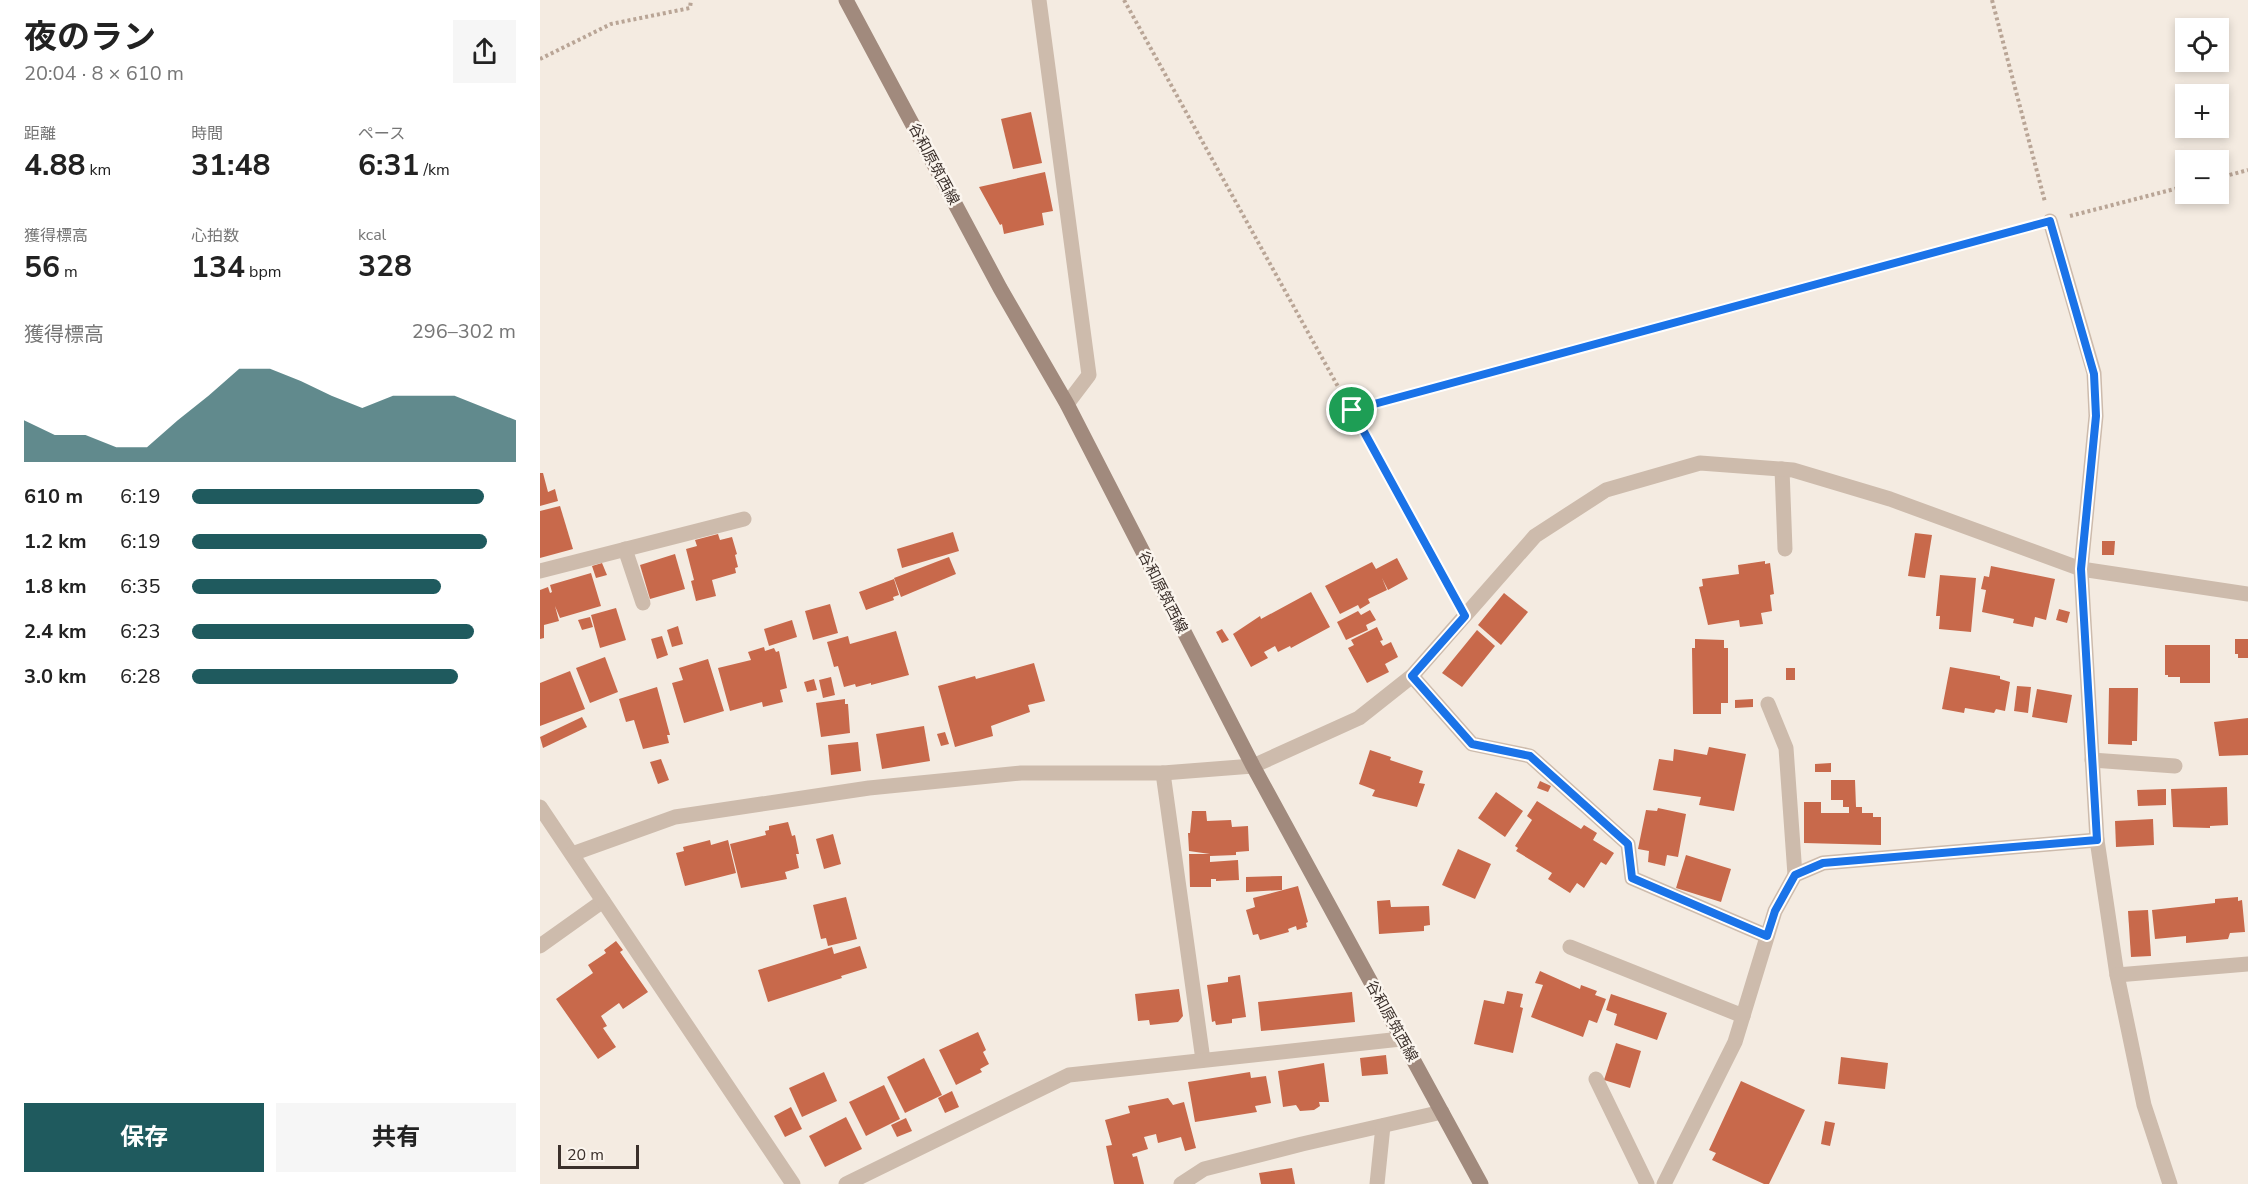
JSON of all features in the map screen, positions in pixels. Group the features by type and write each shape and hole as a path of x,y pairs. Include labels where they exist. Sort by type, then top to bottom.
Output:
{"main road":[{"name":"谷和原筑西線","path":"846,0 1000,288 1067,404 1252,766 1481,1184"}],"street":[{"path":"1039,0 1089,375 1067,404"},
{"path":"2050,221 2094,374 2096,416 2081,569 2097,840 2117,975 2144,1105 2170,1184"},
{"path":"572,854 675,817 869,788 1021,773 1163,773 1252,766 1359,718 1412,676 1535,536 1606,490 1700,464 1793,470 1890,499 2081,569 2248,594"},
{"path":"1782,469 1785,549"},
{"path":"540,571 744,519"},
{"path":"625,549 643,603"},
{"path":"1412,676 1472,744 1530,756 1628,844 1632,878 1767,936"},
{"path":"1664,1184 1735,1042 1775,911 1795,875 1786,748 1768,704"},
{"path":"2092,760 2175,766"},
{"path":"1163,773 1203,1060"},
{"path":"540,807 793,1184"},
{"path":"1795,875 1823,863 2097,840"},
{"path":"540,946 603,901"},
{"path":"1570,947 1743,1016"},
{"path":"2117,975 2248,964"},
{"path":"846,1184 1069,1075 1401,1039"},
{"path":"1596,1079 1647,1184"},
{"path":"1181,1184 1204,1169 1442,1112"},
{"path":"1377,1184 1383,1126"}],"path":[{"path":"540,58 611,24 690,8 691,0"},
{"path":"1124,0 1465,616"},
{"path":"1992,0 2050,221"},
{"path":"2229,175 2248,170"},
{"path":"1352,410 2175,189"}],"building":[{"path":"1031,112 1042,163 1013,169 1001,119"},
{"path":"1045,172 1053,211 1042,213 1044,225 1004,234 1002,224 1000,225 979,187"},
{"path":"540,473 543,473 548,492 555,489 558,501 540,506"},
{"path":"560,506 573,549 540,558 540,511"},
{"path":"953,532 959,551 902,568 897,549"},
{"path":"1915,533 1932,535 1925,578 1908,576"},
{"path":"718,534 720,540 732,537 738,567 735,568 736,573 712,580 716,596 696,601 691,581 694,580 686,549 697,546 695,540"},
{"path":"2102,541 2115,541 2114,555 2102,555"},
{"path":"675,554 685,589 650,599 640,565"},
{"path":"949,557 956,574 901,597 894,578"},
{"path":"1397,558 1408,579 1388,590 1382,578 1387,590 1368,599 1370,603 1360,609 1358,605 1340,614 1325,586 1372,562 1376,569"},
{"path":"1765,561 1765,564 1770,563 1774,594 1770,595 1772,611 1761,613 1763,624 1740,627 1739,620 1708,625 1699,587 1703,586 1702,579 1739,574 1738,565"},
{"path":"602,563 607,575 596,578 592,566"},
{"path":"1991,566 2055,579 2046,620 2035,617 2033,627 2013,623 2014,619 1982,612 1986,590 1981,589 1984,576 1989,577"},
{"path":"591,573 601,606 560,618 555,606 559,621 544,625 544,638 540,639 540,590 548,587 550,593 552,592 550,585"},
{"path":"1940,575 1976,578 1971,632 1939,629 1940,616 1936,616"},
{"path":"894,579 899,595 893,597 894,600 866,610 859,592"},
{"path":"1311,592 1330,627 1291,648 1290,646 1278,652 1275,646 1264,652 1268,658 1251,667 1233,634 1260,616 1261,619"},
{"path":"1504,593 1528,612 1501,645 1478,625"},
{"path":"830,604 838,633 813,640 805,611"},
{"path":"616,608 626,640 600,648 591,615"},
{"path":"2059,609 2070,612 2067,623 2056,620"},
{"path":"1370,610 1376,620 1366,625 1368,630 1346,640 1337,622 1358,611 1361,615"},
{"path":"590,617 593,627 582,630 578,620"},
{"path":"792,620 797,637 769,646 764,629"},
{"path":"678,626 683,644 672,647 667,630"},
{"path":"1377,627 1383,640 1380,641 1383,646 1391,642 1398,657 1385,664 1389,672 1367,683 1348,648 1354,645 1351,640"},
{"path":"1222,629 1229,640 1222,643 1216,632"},
{"path":"1477,630 1495,646 1462,687 1442,673"},
{"path":"896,631 909,675 871,685 871,683 856,687 855,684 844,687 838,666 834,667 827,642 848,636 850,644"},
{"path":"662,636 668,655 657,659 651,639"},
{"path":"1695,639 1724,640 1724,648 1728,648 1728,703 1721,703 1721,714 1693,714 1692,648 1695,648"},
{"path":"2235,639 2248,639 2248,658 2238,658 2238,654 2235,654"},
{"path":"2165,645 2210,645 2210,683 2180,683 2180,677 2165,675"},
{"path":"764,647 765,651 774,648 776,652 779,651 787,688 780,690 783,702 763,707 762,702 730,711 718,668 751,660 748,652"},
{"path":"605,657 618,692 590,703 576,668"},
{"path":"708,659 724,711 684,723 672,683 683,680 679,668"},
{"path":"1034,663 1045,701 1028,705 1030,712 991,726 993,736 955,747 938,686 975,676 976,679"},
{"path":"1950,667 2000,676 2000,679 2010,682 2005,711 1996,709 1994,713 1965,708 1964,713 1942,709"},
{"path":"1786,668 1795,668 1795,680 1786,680"},
{"path":"570,671 585,709 540,726 540,683"},
{"path":"831,677 835,695 823,698 819,680"},
{"path":"814,679 817,690 807,692 804,682"},
{"path":"2017,686 2031,687 2028,713 2014,711"},
{"path":"657,687 670,735 667,735 669,743 643,749 634,720 626,722 619,699"},
{"path":"2109,688 2138,688 2137,741 2132,741 2132,745 2108,744"},
{"path":"2037,689 2072,695 2067,723 2032,717"},
{"path":"845,699 845,704 848,704 850,733 821,737 816,703"},
{"path":"1753,699 1753,707 1735,708 1735,700"},
{"path":"582,717 587,727 543,748 540,737"},
{"path":"2248,718 2248,755 2219,756 2214,722"},
{"path":"924,726 930,761 882,769 876,734"},
{"path":"945,732 949,744 941,746 937,734"},
{"path":"858,742 861,771 831,775 828,745"},
{"path":"1709,747 1746,754 1734,811 1699,805 1701,797 1653,790 1659,759 1673,761 1674,749 1707,755"},
{"path":"1370,750 1391,757 1390,760 1423,771 1419,783 1425,784 1417,807 1372,796 1375,790 1359,784"},
{"path":"661,759 669,780 658,784 650,762"},
{"path":"1831,763 1831,772 1815,772 1815,764"},
{"path":"1831,780 1855,780 1856,807 1862,807 1862,813 1873,813 1873,817 1881,817 1881,845 1804,843 1804,802 1821,802 1821,813 1849,813 1849,807 1843,807 1843,800 1831,800"},
{"path":"1540,781 1551,786 1548,792 1537,788"},
{"path":"2227,787 2228,825 2210,826 2210,828 2173,827 2171,789"},
{"path":"2166,789 2166,805 2138,806 2137,790"},
{"path":"1496,792 1523,811 1505,837 1478,818"},
{"path":"1537,801 1581,829 1584,825 1597,833 1593,840 1614,853 1606,865 1601,862 1584,888 1577,883 1570,893 1548,879 1552,873 1516,851 1518,848 1515,846 1532,820 1527,816"},
{"path":"1658,808 1686,814 1678,857 1667,855 1665,866 1648,862 1649,851 1638,849 1646,810 1657,811"},
{"path":"1192,811 1206,811 1207,821 1231,820 1232,827 1248,826 1249,851 1236,852 1236,855 1210,856 1210,862 1238,860 1239,880 1216,881 1216,879 1211,879 1211,887 1190,887 1189,854 1210,854 1189,851 1188,833 1190,833"},
{"path":"2153,819 2154,845 2116,847 2115,821"},
{"path":"788,822 792,836 795,835 799,868 785,872 787,879 741,888 730,844 766,835 765,831 769,830 769,826"},
{"path":"833,834 841,864 824,869 816,839"},
{"path":"710,840 711,845 728,840 736,873 685,886 676,853 684,851 683,847"},
{"path":"1458,849 1491,864 1475,899 1442,885"},
{"path":"1686,855 1731,869 1721,902 1676,888"},
{"path":"1282,876 1282,890 1246,892 1246,877"},
{"path":"1298,886 1308,922 1307,927 1297,930 1296,926 1288,929 1289,932 1260,940 1258,934 1253,935 1246,910 1255,907 1253,898"},
{"path":"846,897 857,939 828,946 826,938 821,939 813,905"},
{"path":"2238,897 2238,901 2242,900 2245,932 2230,933 2228,939 2186,943 2186,936 2155,939 2152,910 2215,903 2215,899"},
{"path":"1390,900 1391,907 1429,906 1430,925 1424,926 1424,931 1379,934 1377,901"},
{"path":"2148,910 2151,956 2131,957 2128,911"},
{"path":"616,941 623,950 620,952 648,992 623,1009 619,1003 601,1016 607,1026 603,1028 616,1047 598,1059 556,999 593,973 588,965 606,953 604,950"},
{"path":"860,946 867,968 768,1002 758,970 832,947 834,954"},
{"path":"1540,971 1580,989 1581,985 1597,991 1595,995 1606,999 1597,1023 1589,1020 1583,1037 1531,1017 1543,985 1535,983"},
{"path":"1240,975 1246,1017 1232,1019 1232,1023 1216,1025 1215,1021 1212,1022 1207,985 1228,982 1228,977"},
{"path":"1179,989 1183,1016 1178,1022 1150,1025 1149,1020 1138,1021 1135,994"},
{"path":"1507,991 1523,994 1520,1007 1523,1008 1513,1053 1474,1044 1484,1000 1504,1004"},
{"path":"1352,992 1355,1022 1261,1031 1258,1002"},
{"path":"1611,994 1667,1013 1657,1040 1614,1025 1617,1014 1606,1010"},
{"path":"978,1032 989,1064 980,1069 982,1072 956,1085 939,1050"},
{"path":"1616,1043 1641,1051 1630,1088 1604,1080"},
{"path":"1386,1055 1388,1074 1362,1076 1360,1058"},
{"path":"1841,1057 1888,1063 1885,1089 1838,1084"},
{"path":"924,1058 942,1095 905,1113 887,1077"},
{"path":"1324,1063 1329,1102 1319,1102 1320,1106 1314,1110 1300,1111 1296,1105 1283,1107 1278,1071"},
{"path":"824,1072 837,1101 802,1117 789,1088"},
{"path":"1250,1072 1251,1078 1266,1076 1271,1103 1255,1106 1257,1112 1195,1122 1188,1082"},
{"path":"1741,1081 1805,1110 1769,1184 1764,1184 1712,1160 1716,1153 1709,1150"},
{"path":"884,1085 900,1119 866,1136 849,1102"},
{"path":"952,1091 959,1107 945,1113 938,1098"},
{"path":"1168,1098 1173,1105 1184,1102 1196,1148 1185,1151 1181,1137 1158,1143 1156,1134 1144,1137 1148,1149 1132,1154 1133,1157 1137,1156 1144,1184 1114,1184 1106,1146 1112,1145 1105,1120 1130,1113 1128,1106"},
{"path":"791,1107 802,1129 785,1137 774,1116"},
{"path":"846,1117 862,1149 825,1167 809,1136"},
{"path":"906,1118 912,1131 897,1137 891,1125"},
{"path":"1825,1121 1835,1123 1830,1146 1821,1144"},
{"path":"1292,1168 1295,1184 1261,1184 1259,1173"}],"route":[{"path":"2050,221 2094,374 2096,416 2081,569 2097,840 1823,863 1795,875 1775,911 1767,936 1632,878 1628,844 1530,756 1472,744 1412,676 1465,616 1352,410 2050,221"}]}
